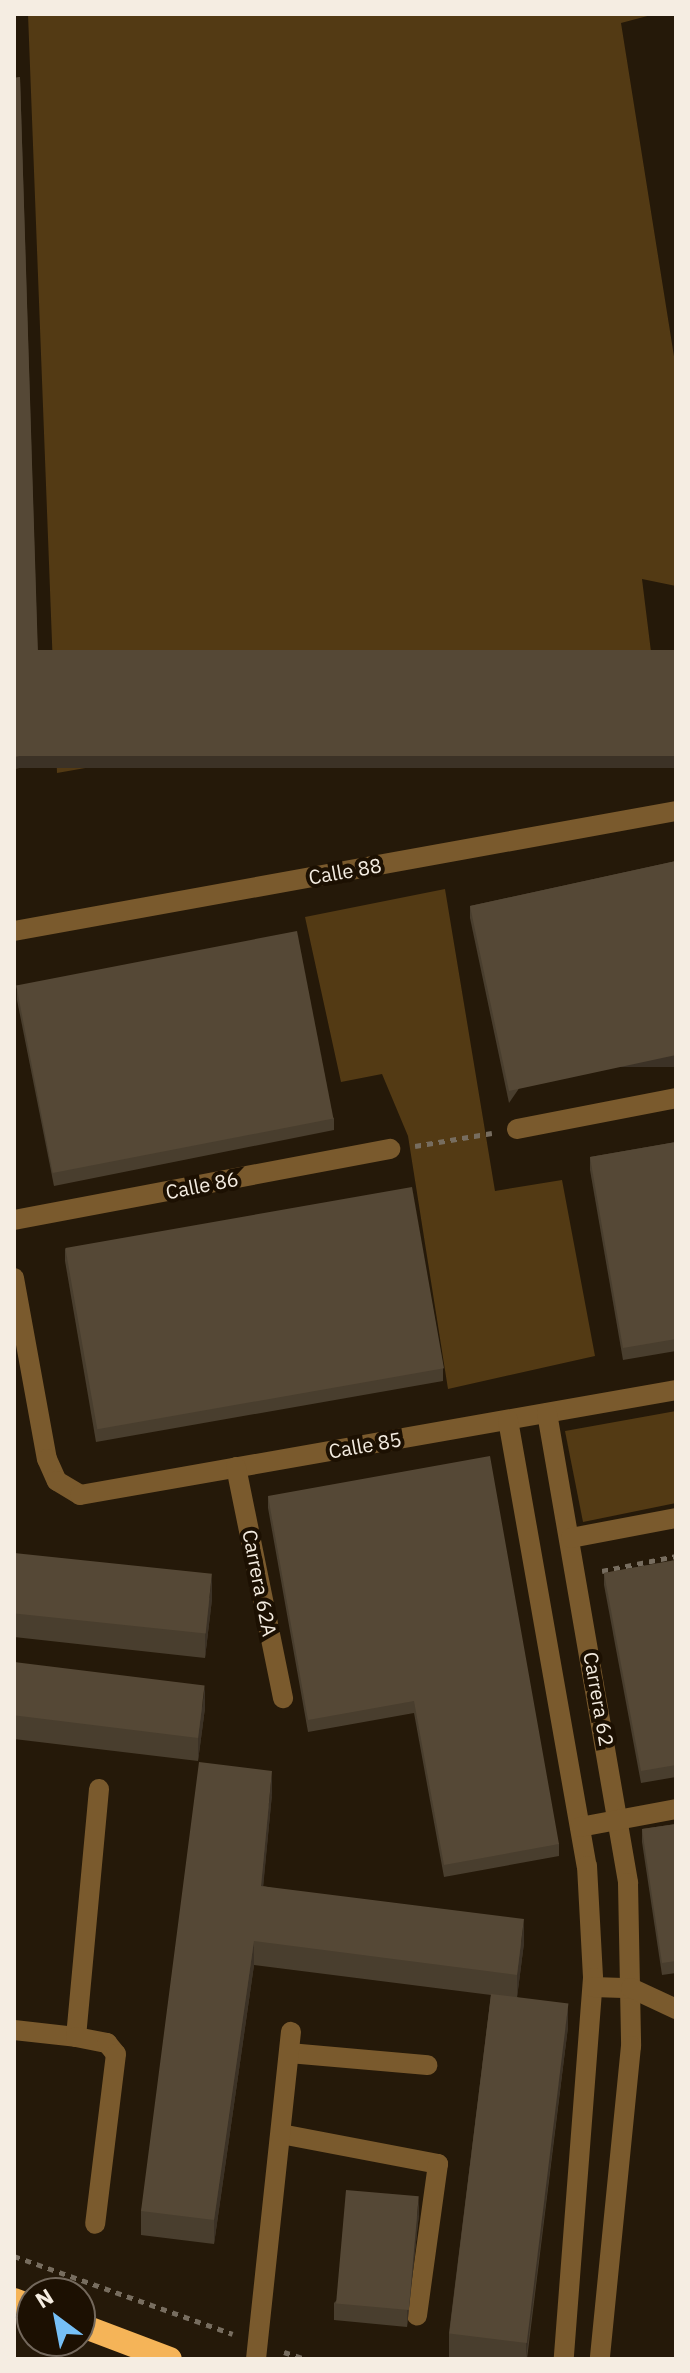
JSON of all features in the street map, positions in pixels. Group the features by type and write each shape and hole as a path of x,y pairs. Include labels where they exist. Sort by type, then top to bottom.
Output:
{"highway":[{"path":"96,2331 170,2359"}],"street":[{"name":"Calle 88","path":"14,931 676,811"},
{"path":"517,1129 676,1098"},
{"name":"Calle 86","path":"14,1220 390,1149"},
{"name":"Calle 85","path":"14,1278 47,1459 57,1481 80,1495 676,1390"},
{"name":"Carrera 62","path":"547,1413 620,1820 628,1883 631,2046 600,2359"},
{"name":"Carrera 62","path":"508,1420 587,1866 593,1987 564,2359"},
{"name":"Carrera 62A","path":"236,1467 283,1698"},
{"path":"571,1538 676,1518"},
{"path":"76,2037 99,1789"},
{"path":"580,1827 676,1809"},
{"path":"593,1987 631,1988 676,2009"},
{"path":"14,2030 107,2043 116,2054 95,2224"},
{"path":"257,2351 290,2042 427,2065"},
{"path":"281,2134 438,2164 417,2316"}],"path":[{"path":"390,1149 517,1129"},
{"path":"577,1575 676,1556"},
{"path":"14,2256 257,2351 306,2359"}],"shaded area":[{"path":"28,14 655,14 621,23 676,369 676,586 642,579 653,668 57,773"},
{"path":"445,889 495,1191 562,1180 595,1356 448,1389 408,1136 382,1074 341,1082 305,917"},
{"path":"676,1411 676,1503 583,1522 565,1431"}],"building":[{"path":"20,77 41,752 14,757 14,78"},
{"path":"14,650 676,650 676,756 14,756"},
{"path":"676,861 676,1055 509,1091 470,906"},
{"path":"297,931 333,1118 53,1173 16,986"},
{"path":"676,1142 676,1339 623,1348 590,1157"},
{"path":"412,1187 444,1368 97,1429 65,1248"},
{"path":"490,1456 559,1844 444,1865 414,1701 308,1720 268,1496"},
{"path":"14,1553 212,1574 206,1633 14,1613"},
{"path":"676,1560 676,1765 641,1771 604,1573"},
{"path":"14,1662 205,1685 198,1738 14,1715"},
{"path":"199,1762 272,1771 261,1886 524,1919 517,1975 254,1941 214,2220 141,2211"},
{"path":"676,1824 676,1961 662,1963 642,1829"},
{"path":"491,1994 568,2004 527,2343 449,2333"},
{"path":"346,2190 419,2196 409,2310 336,2304"}]}
